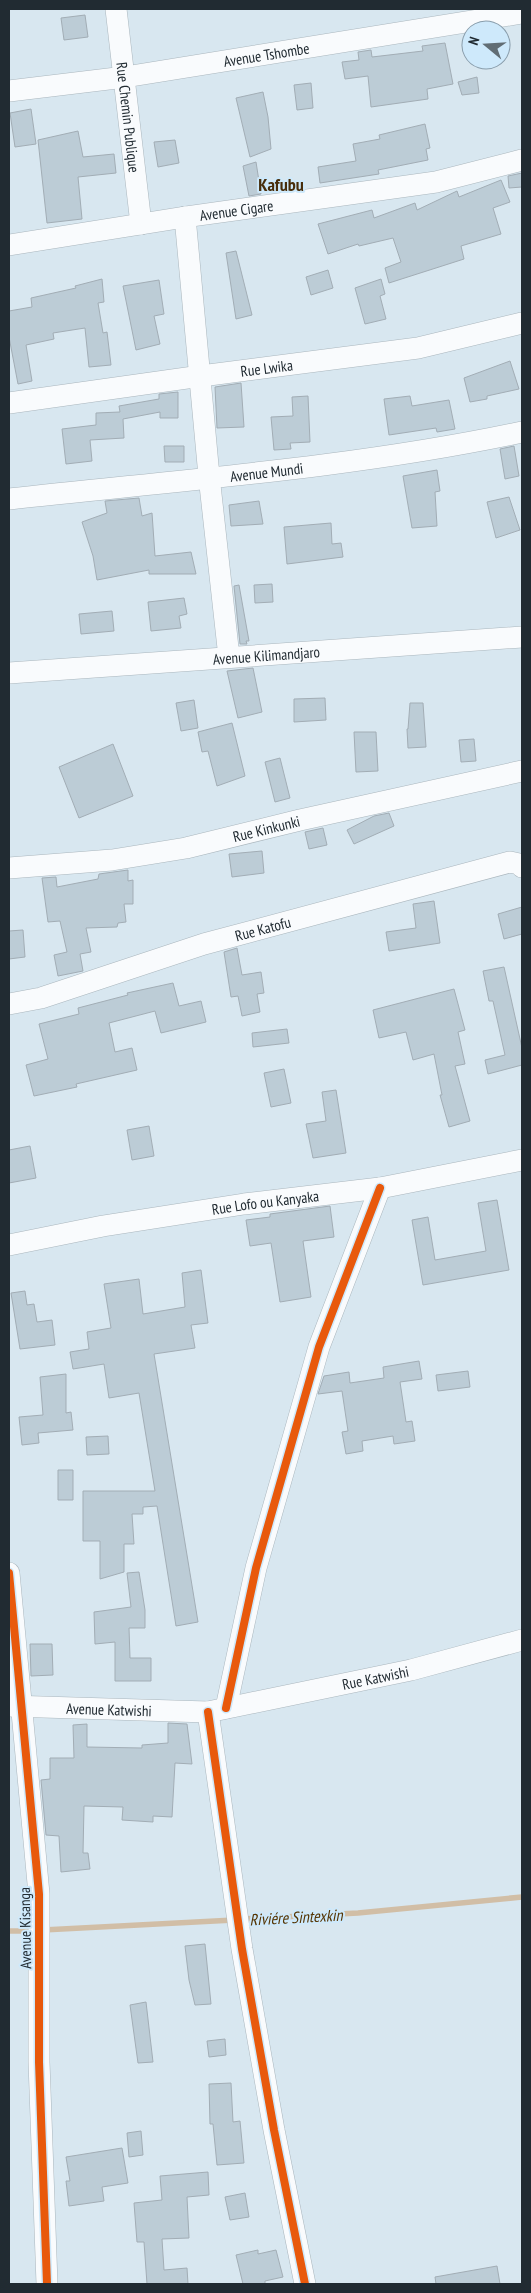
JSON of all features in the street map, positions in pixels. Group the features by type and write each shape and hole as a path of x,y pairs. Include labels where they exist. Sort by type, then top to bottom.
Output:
{"street":[{"name":"Rue Chemin Publique","path":"116,9 141,224"},
{"name":"Avenue Tshombe","path":"9,91 125,77 522,13"},
{"name":"Avenue Cigare","path":"9,245 185,217 436,182 522,160"},
{"path":"185,217 209,476 229,657"},
{"name":"Rue Lwika","path":"9,403 418,348 522,323"},
{"name":"Avenue Mundi","path":"9,499 209,476 261,473 452,447 522,432"},
{"name":"Avenue Kilimandjaro","path":"9,673 522,637"},
{"name":"Rue Kinkunki","path":"9,868 112,860 186,848 300,820 522,771"},
{"name":"Rue Katofu","path":"9,1004 41,998 204,944 510,862 521,866"},
{"name":"Rue Lofo ou Kanyaka","path":"9,1245 104,1226 244,1204 380,1188 522,1160"},
{"path":"305,2284 274,2130 242,1949 217,1710 319,1347 380,1188"},
{"name":"Avenue Kisanga","path":"9,1573 16,1706 39,1894 39,2062 48,2284"},
{"name":"Rue Katwishi","path":"217,1710 411,1670 522,1640"},
{"name":"Avenue Katwishi","path":"16,1706 217,1710"}],"building":[{"path":"85,15 88,37 64,40 61,18"},
{"path":"445,43 453,84 427,89 428,99 371,107 368,76 345,79 342,62 359,60 358,52 371,50 372,57 423,51 422,46"},
{"path":"477,77 479,93 462,95 458,82"},
{"path":"311,83 313,108 297,110 294,85"},
{"path":"263,92 271,149 250,157 236,98"},
{"path":"31,109 36,144 15,147 10,113"},
{"path":"425,124 430,148 426,149 428,160 378,170 379,174 320,183 318,167 356,161 353,144 380,139 379,135"},
{"path":"78,131 83,157 114,154 116,173 78,177 82,219 47,223 38,140"},
{"path":"175,140 179,163 158,167 154,142"},
{"path":"256,162 261,194 249,196 243,166"},
{"path":"522,173 522,187 509,188 508,176"},
{"path":"501,180 510,202 493,208 501,234 461,246 464,259 389,283 385,268 401,262 393,238 359,246 358,244 328,254 318,224 372,210 374,218 415,203 417,210 457,191 459,197"},
{"path":"236,251 252,315 236,319 226,253"},
{"path":"328,270 333,288 311,295 306,277"},
{"path":"102,279 104,302 98,303 103,333 107,332 111,365 89,367 85,328 53,333 54,339 26,345 32,381 18,384 9,337 9,311 32,307 31,298 76,288 75,286"},
{"path":"381,279 385,294 380,296 386,319 365,324 355,288"},
{"path":"159,280 164,314 154,316 160,344 136,350 123,286"},
{"path":"510,361 519,389 470,402 464,378"},
{"path":"241,383 244,427 217,428 215,387"},
{"path":"178,392 178,418 160,418 160,412 123,419 124,438 90,440 92,461 66,464 62,429 96,425 96,413 120,412 119,406 159,399 159,394"},
{"path":"308,396 310,442 290,443 291,449 274,450 271,417 293,416 292,397"},
{"path":"410,396 412,406 449,400 455,429 437,432 436,428 389,435 384,399"},
{"path":"164,446 184,446 184,462 165,462"},
{"path":"514,446 519,476 505,479 500,449"},
{"path":"437,470 440,491 435,492 437,526 412,528 403,476"},
{"path":"509,497 520,530 496,538 487,502"},
{"path":"139,498 142,516 152,513 155,556 191,552 196,574 149,574 149,570 97,580 93,556 82,522 107,513 105,501"},
{"path":"259,501 263,524 231,526 229,505"},
{"path":"331,523 332,544 341,543 343,557 287,564 284,527"},
{"path":"272,584 273,602 255,603 254,585"},
{"path":"239,585 249,641 246,641 247,644 240,644 234,586"},
{"path":"184,598 187,614 179,616 181,628 151,631 148,602"},
{"path":"112,611 114,631 81,634 79,614"},
{"path":"253,668 262,712 238,718 227,671"},
{"path":"325,698 326,720 294,722 294,699"},
{"path":"194,700 198,728 181,731 176,703"},
{"path":"410,703 423,703 426,747 408,748 407,729"},
{"path":"232,723 245,776 217,786 208,751 202,752 198,732"},
{"path":"354,732 376,732 378,771 356,772"},
{"path":"474,739 476,761 461,762 459,740"},
{"path":"113,744 133,796 79,818 59,767"},
{"path":"280,758 290,798 275,802 265,762"},
{"path":"389,813 394,826 354,844 347,830 374,816"},
{"path":"323,828 327,845 309,849 305,832"},
{"path":"262,851 264,873 232,877 229,854"},
{"path":"128,870 128,881 133,880 133,904 124,904 126,922 118,923 117,927 86,928 91,952 80,954 83,971 58,976 54,955 67,952 60,921 48,922 42,878 56,877 57,887 98,879 99,874"},
{"path":"434,901 440,943 389,951 386,932 416,928 413,904"},
{"path":"522,907 522,934 504,939 498,914"},
{"path":"23,930 25,957 9,959 9,931"},
{"path":"237,948 242,975 261,972 264,993 257,994 260,1012 242,1016 238,996 231,997 224,952"},
{"path":"504,967 522,1048 522,1065 488,1074 485,1060 505,1055 493,1001 489,1001 483,971"},
{"path":"173,983 179,1006 201,1001 206,1022 161,1033 155,1011 109,1023 115,1052 132,1048 137,1070 76,1084 77,1087 34,1096 26,1065 48,1059 39,1024 79,1014 78,1008 128,995 127,993"},
{"path":"454,989 465,1030 458,1032 465,1064 455,1066 470,1121 449,1127 440,1095 442,1095 434,1054 413,1060 406,1032 379,1038 373,1010"},
{"path":"287,1029 289,1043 253,1047 252,1033"},
{"path":"284,1069 291,1103 271,1107 264,1073"},
{"path":"336,1090 346,1153 313,1158 306,1124 326,1121 322,1092"},
{"path":"149,1126 154,1156 132,1160 127,1130"},
{"path":"30,1146 36,1178 9,1183 9,1150"},
{"path":"497,1200 509,1270 423,1285 412,1220 428,1217 435,1260 486,1251 478,1203"},
{"path":"330,1206 334,1237 303,1241 311,1297 280,1302 271,1243 250,1246 246,1220 270,1217 270,1214"},
{"path":"201,1270 208,1323 191,1325 195,1348 154,1354 198,1622 176,1626 157,1506 143,1507 143,1514 132,1514 134,1544 124,1544 124,1572 100,1579 100,1541 83,1541 83,1491 155,1491 139,1393 109,1398 104,1364 73,1369 70,1352 89,1349 87,1332 111,1328 104,1284 139,1279 143,1314 185,1307 182,1273"},
{"path":"25,1291 27,1305 34,1304 37,1322 52,1320 55,1345 20,1349 11,1293"},
{"path":"419,1361 422,1379 400,1382 406,1422 412,1421 415,1441 394,1444 393,1436 362,1441 363,1451 346,1454 342,1432 348,1431 342,1391 318,1394 324,1376 349,1372 350,1383 384,1378 383,1367"},
{"path":"468,1371 470,1387 438,1391 436,1375"},
{"path":"66,1374 66,1413 71,1412 73,1430 38,1433 39,1443 22,1445 19,1417 43,1415 40,1377"},
{"path":"108,1436 109,1454 87,1455 86,1437"},
{"path":"58,1470 73,1470 73,1500 58,1500"},
{"path":"139,1572 145,1610 145,1628 129,1628 130,1658 151,1658 151,1681 115,1681 115,1642 95,1644 94,1612 131,1607 127,1573"},
{"path":"30,1644 52,1644 53,1675 31,1676"},
{"path":"168,1723 187,1724 192,1764 175,1763 172,1817 153,1816 153,1822 122,1820 123,1807 84,1806 83,1853 88,1853 90,1869 61,1872 59,1836 46,1835 41,1780 50,1779 50,1758 74,1758 73,1725 87,1724 87,1747 142,1748 142,1745 168,1743"},
{"path":"205,1944 211,2004 195,2005 189,1980 185,1946"},
{"path":"146,2002 153,2062 138,2063 130,2005"},
{"path":"225,2039 226,2055 209,2057 207,2041"},
{"path":"231,2083 233,2122 240,2121 244,2163 217,2165 213,2124 210,2124 209,2084"},
{"path":"141,2131 143,2155 129,2157 127,2133"},
{"path":"122,2148 128,2183 102,2187 104,2201 69,2206 66,2181 70,2181 66,2157"},
{"path":"208,2172 209,2195 187,2197 189,2238 162,2239 164,2270 187,2268 188,2284 147,2284 144,2242 137,2242 134,2203 162,2200 160,2176"},
{"path":"245,2193 249,2217 230,2220 225,2197"},
{"path":"258,2250 258,2254 276,2250 283,2277 265,2281 265,2284 243,2284 236,2255"},
{"path":"497,2266 500,2284 436,2284 435,2277"}],"waterway":[{"name":"Riviére Sintexkin","path":"243,1919 358,1913 522,1897"},
{"name":"Riviére Sintexkin","path":"43,1930 234,1920"},
{"name":"Riviére Sintexkin","path":"9,1931 34,1931"}],"cycle path":[{"path":"226,1708 256,1568 319,1347 380,1188"},
{"path":"9,1573 39,1894 39,2062 47,2284"},
{"path":"208,1712 242,1949 274,2130 305,2284"}],"district":[{"name":"Kafubu","path":"281,184"}]}
